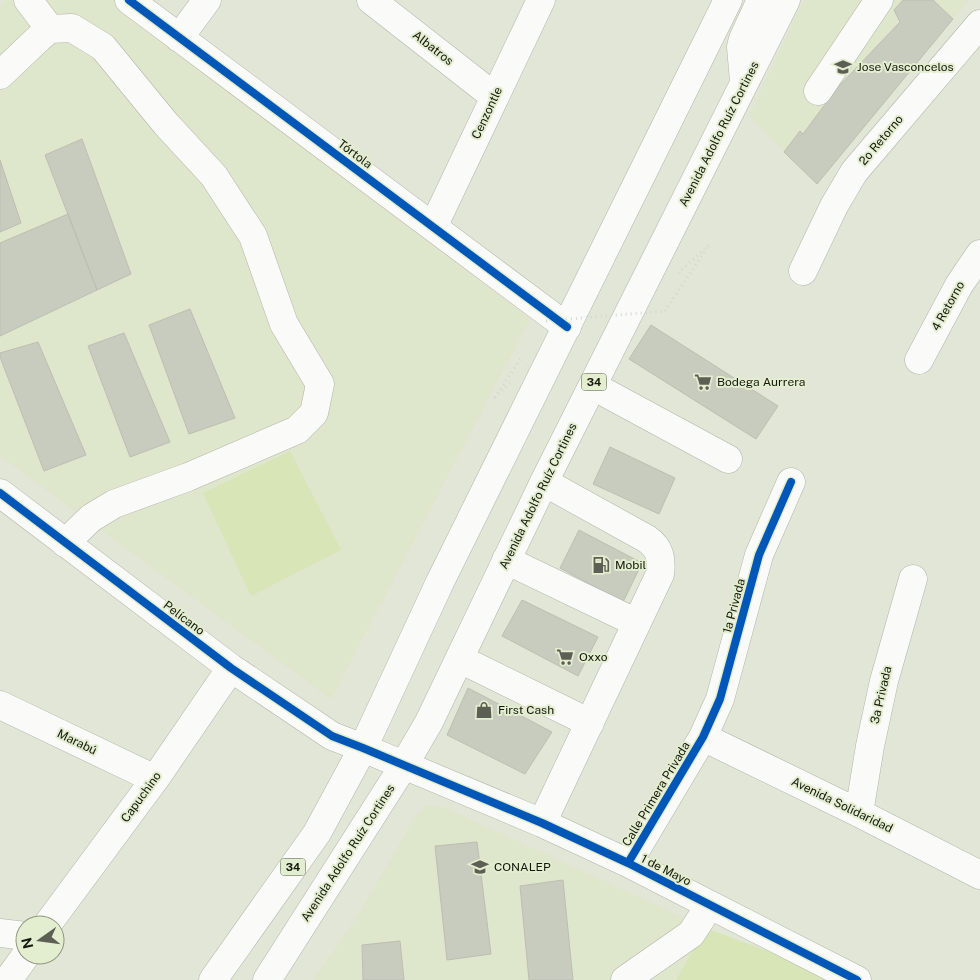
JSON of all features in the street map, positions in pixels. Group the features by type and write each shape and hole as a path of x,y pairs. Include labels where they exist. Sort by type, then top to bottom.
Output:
{"street":[{"path":"28,0 50,29"},
{"name":"Tórtola","path":"129,0 433,227 556,324"},
{"path":"179,38 207,0"},
{"name":"Albatros","path":"371,0 495,96"},
{"name":"Cenzontle","path":"433,227 541,0"},
{"name":"34","path":"213,980 316,834 363,748 556,324 728,0"},
{"path":"744,83 741,47 760,0"},
{"name":"Avenida Adolfo Ruíz Cortines","path":"267,980 404,765 429,722 544,482 786,0"},
{"path":"818,91 879,0"},
{"name":"2o Retorno","path":"803,272 834,206 854,172 980,24"},
{"path":"0,75 50,29 72,28 103,47 166,124 214,176 253,236 284,324 320,384 314,413 297,430 188,477 114,504 92,518 65,543"},
{"name":"4 Retorno","path":"919,360 960,285 980,254"},
{"path":"593,386 728,459"},
{"path":"542,823 660,574 661,564 655,544 544,482"},
{"name":"1a Privada","path":"703,737 720,699 759,555 791,482"},
{"name":"Pelícano","path":"0,493 231,668 332,736 404,765"},
{"path":"506,560 637,623"},
{"name":"3a Privada","path":"859,813 870,746 884,680 913,579"},
{"path":"460,659 590,723"},
{"name":"Capuchino","path":"54,915 155,779 231,668"},
{"name":"Marabú","path":"0,705 155,779"},
{"name":"Avenida Solidaridad","path":"703,737 859,813 980,875"},
{"name":"Calle Primera Privada","path":"628,863 703,737"},
{"name":"1 de Mayo","path":"404,765 542,823 628,863 857,980"},
{"path":"232,980 259,942 266,928 278,889"},
{"path":"625,980 691,934 710,905"},
{"path":"0,933 15,935"},
{"path":"8,980 19,965"}],"path":[{"path":"556,324 665,311 709,245 674,277"}],"shaded area":[{"path":"6,0 113,0 530,319 331,699 0,456 0,8"},
{"name":"Jose Vasconcelos","path":"804,0 969,0 817,184 749,116"},
{"name":"CONALEP","path":"430,805 443,807 706,928 676,980 313,980 355,920 417,814 424,807"}],"green space":[{"path":"290,451 341,550 251,596 203,493"},
{"path":"706,928 845,980 676,980"}],"building":[{"path":"903,0 933,0 953,19 817,184 784,152 800,131 803,134 838,87 900,22 894,10"},
{"path":"82,139 131,274 97,290 45,155"},
{"path":"0,160 21,223 0,232"},
{"path":"68,214 97,290 0,336 0,243"},
{"path":"190,309 235,418 189,434 149,325"},
{"name":"Bodega Aurrera","path":"651,325 778,406 756,439 629,359"},
{"path":"124,333 170,442 130,457 88,346"},
{"path":"38,342 86,455 44,471 0,357 0,353"},
{"path":"610,447 675,478 659,514 593,484"},
{"name":"Mobil","path":"579,530 642,563 623,602 560,568"},
{"name":"Oxxo","path":"522,600 598,637 578,676 502,636"},
{"name":"First Cash","path":"468,688 552,732 525,774 447,735"},
{"path":"477,842 491,954 447,960 435,846"},
{"path":"563,880 573,980 529,980 520,886"},
{"path":"400,941 404,980 363,980 362,945"}],"cycle path":[{"path":"129,0 567,327"},
{"path":"628,863 703,737 720,699 759,555 791,482"},
{"path":"0,493 231,668 332,736 542,823 628,863 857,980"}],"place":[{"name":"Jose Vasconcelos","path":"843,67"},
{"name":"Bodega Aurrera","path":"703,382"},
{"name":"Mobil","path":"601,565"},
{"name":"Oxxo","path":"565,657"},
{"name":"First Cash","path":"484,710"},
{"name":"CONALEP","path":"480,867"}]}
